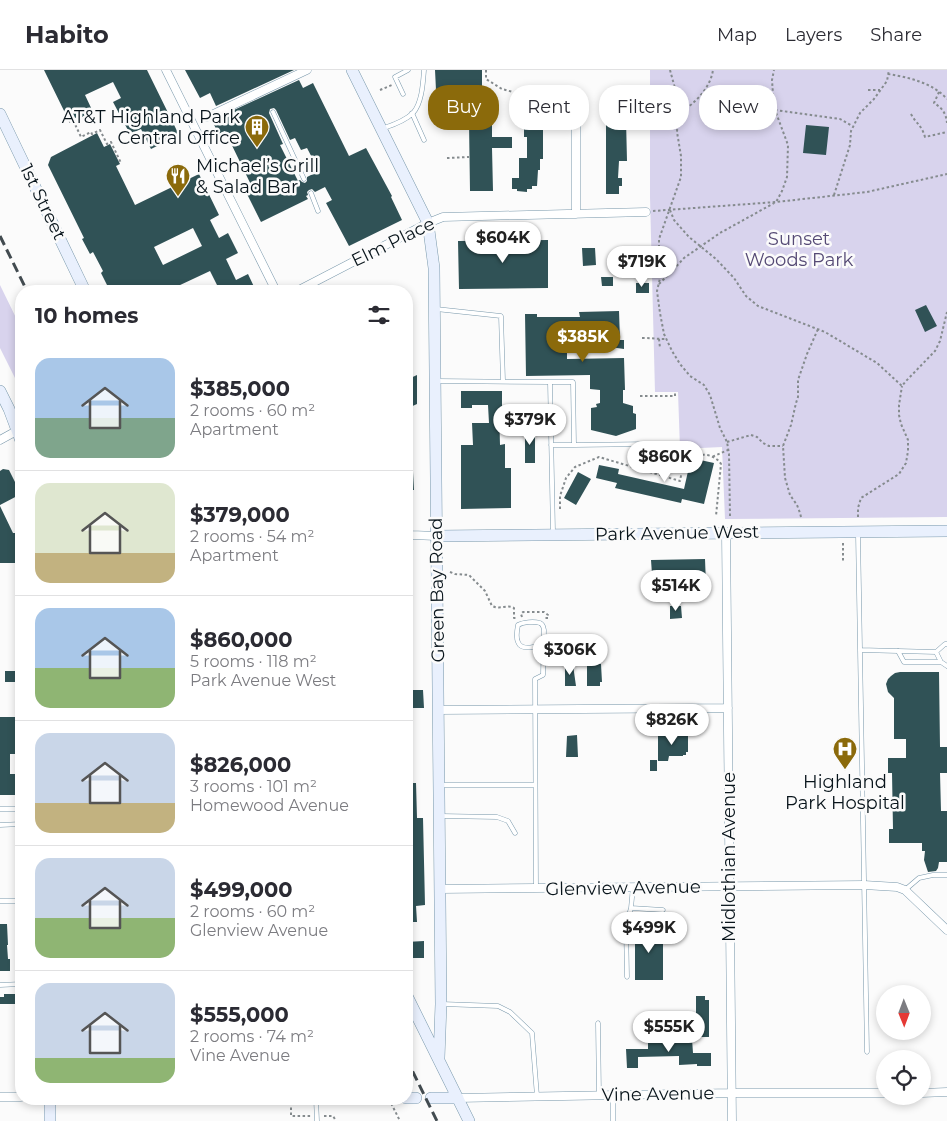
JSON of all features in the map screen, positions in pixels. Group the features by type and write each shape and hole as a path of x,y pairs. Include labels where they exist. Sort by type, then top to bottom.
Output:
{"main road":[{"name":"Green Bay Road","path":"352,70 428,223 434,268 441,1004 439,1058 469,1121"},
{"name":"1st Street","path":"0,114 83,285"},
{"path":"0,391 15,423"},
{"name":"Park Avenue West","path":"436,536 947,531"},
{"path":"413,1008 439,1058"},
{"name":"Vine Avenue","path":"431,1098 458,1098"},
{"path":"50,1105 50,1121"}],"street":[{"path":"166,70 273,285"},
{"path":"207,117 307,70"},
{"path":"576,130 576,214"},
{"name":"Elm Place","path":"309,285 428,223 443,218 646,212"},
{"path":"0,440 15,436"},
{"name":"Midlothian Avenue","path":"726,533 732,1121"},
{"name":"Park Avenue West","path":"413,535 436,536"},
{"path":"438,710 728,708"},
{"name":"Glenview Avenue","path":"440,889 864,885 897,886 905,890"},
{"path":"905,890 947,930"},
{"path":"931,1092 947,1092"},
{"name":"Vine Avenue","path":"458,1098 732,1093 876,1093"},
{"path":"0,1097 15,1097"}],"lane":[{"path":"403,94 395,77 408,70"},
{"path":"381,129 412,114 423,89 424,70"},
{"path":"273,112 304,179"},
{"path":"412,114 424,140"},
{"path":"311,194 318,210"},
{"path":"435,309 501,316 502,382"},
{"path":"435,381 573,382 574,445"},
{"path":"550,382 553,534"},
{"path":"551,445 650,444"},
{"path":"858,532 867,1052"},
{"path":"536,888 534,710 535,679 543,675 544,641 544,630 541,624 522,623 518,625 517,641 520,645 535,647 544,641"},
{"path":"860,650 936,652 947,644"},
{"path":"898,651 904,662 941,662"},
{"path":"936,652 941,662 947,666"},
{"path":"439,786 535,785"},
{"path":"0,809 15,809"},
{"path":"439,816 497,818 508,822 515,833"},
{"path":"0,825 15,824"},
{"path":"905,890 919,878 947,875"},
{"path":"627,976 626,925 631,908 632,887"},
{"path":"0,901 15,901"},
{"path":"631,908 663,910"},
{"path":"0,984 15,984"},
{"path":"441,1004 498,1006 510,1012 532,1033 537,1096"},
{"path":"598,1023 599,1095"},
{"path":"613,1095 613,1121"},
{"path":"316,1105 317,1121"}],"path":[{"path":"486,70 486,79 502,90 509,91"},
{"path":"670,70 674,85"},
{"path":"689,106 706,89 712,79 713,70"},
{"path":"772,85 774,70"},
{"path":"834,196 850,145 851,132 860,113 874,99 887,81 889,70"},
{"path":"888,74 923,83 947,99"},
{"path":"868,90 880,90"},
{"path":"939,92 934,103 944,111 947,123"},
{"path":"777,110 840,118 854,127"},
{"path":"911,114 914,121 922,127 925,137 947,132"},
{"path":"659,284 684,258 700,246 776,202 787,177 788,145 777,115"},
{"path":"69,122 73,120 81,137 100,130 107,144 111,142 121,163"},
{"path":"677,130 681,156 681,177 660,239 661,274 657,291 660,313 664,334 680,364 690,376 704,384 710,396 720,428 728,442 730,516"},
{"path":"447,158 469,157"},
{"path":"646,212 776,202 866,192 919,182 947,174"},
{"path":"670,210 674,220 689,237 722,265 734,278 746,296 758,306 825,332 877,363 902,386"},
{"path":"858,517 861,498 899,474 906,463 908,440 899,415 902,386 935,350 940,341 947,312"},
{"path":"800,517 797,505 790,496 785,478 783,446 791,425 798,397 798,380 818,329"},
{"path":"642,338 667,339"},
{"path":"659,340 660,348"},
{"path":"640,396 674,396 675,392"},
{"path":"728,442 751,435 769,446 783,446"},
{"path":"633,467 639,444"},
{"path":"713,457 728,450"},
{"path":"560,510 560,496 566,478 575,467 600,457 680,480 684,464 694,456 706,455 713,457 720,464 716,516"},
{"path":"843,543 843,563"},
{"path":"450,572 469,575 485,591 492,606 500,608 510,606 514,608 514,618 526,616"},
{"path":"522,618 521,614 523,612 544,612 548,615 548,618 541,616"},
{"path":"290,1105 291,1116 304,1116"},
{"path":"392,1105 400,1121"},
{"path":"332,1116 336,1121"}],"green space":[{"name":"Sunset Woods Park","path":"650,70 947,70 947,517 725,519 722,447 680,449 678,392 655,392 650,130 689,130 689,85 650,85"},
{"path":"0,285 15,316 15,378 0,348"}],"building":[{"path":"44,70 147,70 179,135 151,149 141,129 130,134 113,102 121,98 113,82 85,95 93,112 69,121"},
{"path":"185,70 294,70 216,106 210,93 200,98"},
{"path":"435,70 482,70 482,85 436,85"},
{"path":"299,80 303,88 313,83 349,156 366,148 392,196 402,220 349,246 326,203 332,200 325,187 315,192 312,189 309,190 306,196 308,199 261,222 247,194 254,191 225,131 219,134 213,123 222,118 221,116","holes":["274,108 290,140 295,138 301,150 307,148 319,171 307,177 305,183 300,180 298,181 280,145 283,144 269,113 270,109"]},
{"path":"806,125 829,127 826,155 803,153"},
{"path":"469,130 492,130 492,137 512,137 512,148 492,148 493,191 470,191"},
{"path":"524,130 543,130 543,159 540,159 537,186 527,189 527,192 512,189 512,178 519,178 519,158 527,158 527,137 524,137"},
{"path":"606,130 626,130 627,161 619,161 618,178 622,178 622,186 619,186 619,194 606,194"},
{"path":"97,133 104,147 110,144 120,164 116,166 135,205 199,174 219,215 210,220 219,238 228,233 238,253 226,259 236,280 248,274 253,285 217,285 210,271 180,285 107,285 101,273 103,271 93,252 90,254 82,239 84,238 48,165 51,157","holes":["193,228 202,246 163,265 154,247"]},
{"path":"548,240 548,288 459,289 458,241"},
{"path":"582,248 595,248 596,265 583,266"},
{"path":"629,249 642,249 642,267 629,267"},
{"path":"601,277 613,277 613,286 602,286"},
{"path":"636,283 649,283 649,293 636,293"},
{"path":"926,305 937,326 925,332 915,310"},
{"path":"619,311 620,340 624,340 624,349 590,344 590,330 567,331 567,359 624,358 625,390 623,390 623,403 633,406 633,413 636,414 636,429 616,436 591,430 591,408 597,407 596,404 600,403 600,390 590,389 590,375 526,376 525,314 537,314 537,317 580,317 579,312"},
{"path":"417,375 417,404 413,406 413,377"},
{"path":"461,391 502,391 502,408 499,408 500,445 505,444 505,468 511,468 511,508 461,509 461,445 473,445 472,423 489,423 488,405 472,405 472,408 461,408"},
{"path":"525,430 535,430 535,463 525,463"},
{"path":"691,458 714,463 704,504 682,499 681,503 615,488 617,483 596,478 599,465 619,469 618,474 684,489"},
{"path":"3,469 9,470 15,482 15,497 0,505 0,471"},
{"path":"578,472 591,479 576,505 564,498"},
{"path":"0,506 13,533 15,533 15,563 0,563"},
{"path":"705,559 708,595 697,596 697,585 662,584 662,576 652,574 651,560"},
{"path":"670,606 681,606 682,618 670,619"},
{"path":"597,661 597,664 601,664 602,682 600,682 600,686 587,686 587,662"},
{"path":"565,665 573,665 576,686 565,686"},
{"path":"5,671 15,671 15,682 5,682"},
{"path":"900,672 939,672 940,747 947,747 947,773 940,773 941,811 947,811 947,862 939,862 936,871 928,872 924,860 925,851 922,851 922,843 889,843 889,829 893,829 892,773 888,773 888,758 906,758 906,739 894,739 894,698 888,692 886,684 891,676"},
{"path":"413,690 423,690 424,708 413,708"},
{"path":"0,717 15,717 15,754 10,754 10,774 15,774 15,795 0,795"},
{"path":"577,735 578,757 566,757 567,736"},
{"path":"658,735 688,735 688,752 683,756 669,756 668,761 658,761"},
{"path":"650,760 657,760 657,771 650,771"},
{"path":"413,783 416,783 417,818 423,818 425,905 416,906 417,922 413,922"},
{"path":"0,924 7,924 10,971 0,971"},
{"path":"635,929 663,929 663,980 635,980"},
{"path":"424,941 424,958 413,958 413,942"},
{"path":"4,994 15,994 15,1004 0,1004 0,997 4,997"},
{"path":"696,996 705,996 705,1000 709,1000 709,1037 693,1037 692,1026 696,1026"},
{"path":"682,1039 692,1039 693,1053 711,1053 711,1066 697,1066 697,1064 679,1065 679,1056 638,1057 638,1068 627,1068 626,1049 648,1049 648,1041 682,1041"}],"railway":[{"path":"0,236 24,285"},
{"path":"413,1072 437,1121"}],"place":[{"name":"AT&T Highland Park Central Office","path":"257,148"},
{"name":"Michael’s Grill & Salad Bar","path":"178,197"},
{"name":"Highland Park Hospital","path":"845,770"}]}
